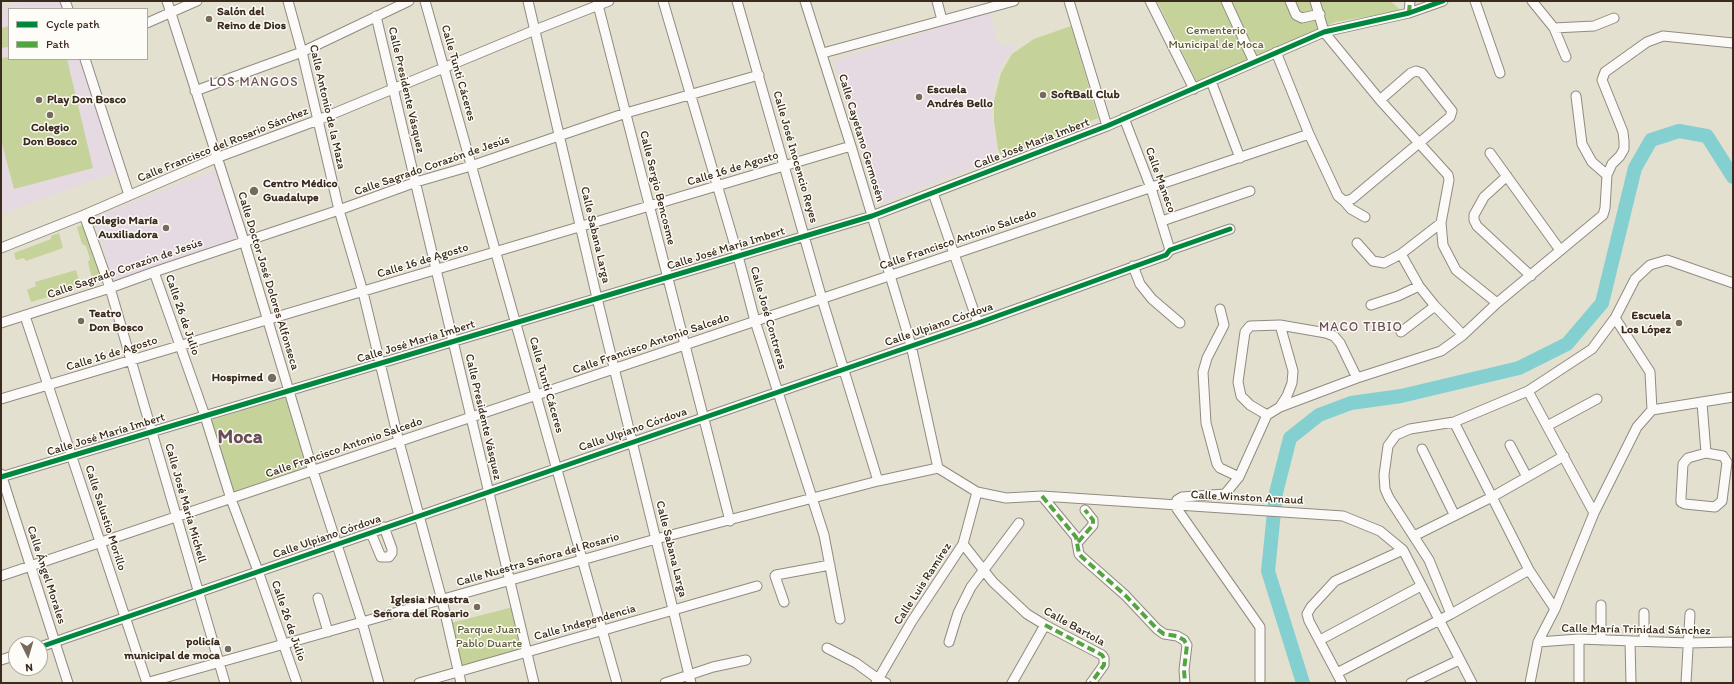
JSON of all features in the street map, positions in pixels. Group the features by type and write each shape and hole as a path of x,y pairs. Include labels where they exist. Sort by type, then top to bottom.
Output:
{"street":[{"name":"Calle Doctor José Dolores Alfonseca","path":"167,1 216,158 244,241 267,320 290,390 313,471 362,622 379,683"},
{"path":"148,23 197,1"},
{"name":"Calle Antonio de la Maza","path":"288,1 302,52 339,210 363,292 379,364 399,442 442,600 461,683"},
{"path":"195,91 302,52 409,1"},
{"name":"Calle Tunti Cáceres","path":"425,1 617,683"},
{"name":"Calle Sabana Larga","path":"528,1 580,227 690,678"},
{"name":"Calle Francisco del Rosario Sánchez","path":"1,248 84,215 216,158 318,120 598,3 609,1"},
{"name":"Calle José Contreras","path":"663,1 777,391 824,535 840,619"},
{"name":"Calle José Inocencio Reyes","path":"737,1 784,166 806,236 822,299 878,481"},
{"name":"Calle Cayetano Germosén","path":"805,1 851,146 910,345 938,468"},
{"path":"937,1 942,20"},
{"path":"822,53 1014,1"},
{"path":"1069,1 1107,126"},
{"path":"1150,1 1194,89"},
{"path":"1226,1 1254,62"},
{"path":"1290,1 1296,16 1302,18 1320,14"},
{"path":"1315,1 1324,32 1380,100 1448,175 1449,180 1441,223 1443,245 1456,270 1497,303"},
{"path":"1409,13 1410,1"},
{"name":"Calle José María Imbert","path":"1,476 872,216 1107,126 1324,32 1409,13 1443,1"},
{"path":"1475,1 1500,73"},
{"path":"1532,1 1554,28 1566,57"},
{"name":"Calle Sergio Bencosme","path":"598,3 730,521"},
{"name":"Calle Presidente Vásquez","path":"376,16 534,683"},
{"path":"1554,28 1594,26 1614,18"},
{"path":"1260,683 1260,627 1175,506 1177,500 1182,497 1225,494 1240,476 1267,415 1280,407 1411,359 1430,356 1441,351 1463,335 1497,303 1603,215 1605,208 1607,175 1612,164 1620,156 1624,149 1623,132 1602,80 1605,72 1647,42 1663,36 1733,43"},
{"path":"1276,52 1309,134 1338,196 1351,209 1365,217"},
{"path":"85,60 129,195"},
{"path":"1344,202 1352,199 1450,117 1452,111 1422,73 1416,71 1411,73 1380,100"},
{"name":"Calle Sagrado Corazón de Jesús","path":"1,323 110,288 244,241 339,210 416,182 471,166 626,113 759,75"},
{"path":"1211,81 1240,158"},
{"path":"1576,96 1582,144 1592,162 1607,175"},
{"name":"Calle Maneco","path":"1124,118 1151,188 1170,250"},
{"name":"Calle Francisco Antonio Salcedo","path":"1,576 1309,134"},
{"name":"Calle 16 de Agosto","path":"1,399 851,146"},
{"path":"1490,153 1560,250"},
{"path":"1507,176 1484,197 1474,215 1474,220 1477,226 1531,276"},
{"path":"1162,221 1250,191"},
{"path":"933,193 978,323"},
{"name":"Calle José María Michell","path":"84,215 110,288 225,683"},
{"path":"1356,244 1373,262 1380,264 1401,254 1441,223"},
{"name":"Calle Ulpiano Córdova","path":"48,644 704,416 978,323 1166,255 1170,250 1230,229"},
{"path":"1401,254 1419,286 1434,306 1463,335"},
{"path":"1451,614 1429,560 1389,498 1386,489 1384,475 1388,446 1396,435 1410,429 1454,422 1528,391 1592,350 1615,318 1635,278 1650,265 1667,260 1733,283"},
{"path":"1133,266 1140,284 1152,299 1180,322"},
{"name":"Calle 26 de Julio","path":"154,272 205,416 231,499 297,683"},
{"path":"1371,305 1398,296 1419,286"},
{"path":"1401,332 1434,306"},
{"path":"1220,308 1224,325 1207,358 1203,372 1206,422 1217,464 1220,468 1240,476"},
{"name":"Calle Salustio Morillo","path":"25,316 147,683"},
{"path":"1615,318 1650,372 1652,410"},
{"path":"1267,415 1250,405 1241,396 1238,382 1245,332 1250,326 1255,324 1280,325 1326,333 1334,336 1340,343 1357,378"},
{"path":"1280,325 1293,372 1292,383 1287,396 1280,407"},
{"path":"1528,391 1594,513"},
{"path":"1530,683 1538,642 1554,609 1594,513 1637,427 1652,410 1733,397"},
{"path":"1547,426 1597,399"},
{"path":"1702,403 1706,453"},
{"path":"1454,422 1529,570 1554,609"},
{"path":"1510,445 1527,477"},
{"path":"1422,449 1454,514"},
{"path":"1706,453 1723,456 1727,462 1722,501 1715,507 1685,504 1681,502 1683,464 1688,458 1706,453"},
{"path":"1414,536 1454,514 1492,496 1564,456"},
{"name":"Calle Nuestra Señora del Rosario","path":"147,683 656,539 730,521 878,481 938,468"},
{"name":"Calle Winston Arnaud","path":"938,468 977,492 1006,498 1042,496 1343,516 1380,531 1403,550 1472,683"},
{"name":"Calle Ángel Morales","path":"1,476 68,683"},
{"name":"Calle Luis Ramírez","path":"880,682 912,621 962,544 977,492"},
{"path":"1042,496 1076,537 1079,554 1125,595 1157,629 1164,634 1177,636 1184,640 1187,645 1184,670 1185,683"},
{"path":"1078,542 1093,525 1093,520 1086,510"},
{"path":"949,642 958,613 971,587 1019,523"},
{"path":"371,533 381,557 389,557 392,553 392,549 384,527"},
{"name":"Calle Bartola","path":"962,544 993,582 1027,614 1045,626 1102,654 1104,658 1104,665 1091,683"},
{"path":"1342,683 1309,621 1307,614 1311,607 1335,581 1403,550"},
{"path":"784,602 775,576 776,575 830,565"},
{"path":"1337,673 1451,614 1529,570"},
{"name":"Calle Independencia","path":"419,683 758,586"},
{"path":"1320,640 1422,586"},
{"path":"318,598 328,632"},
{"path":"1601,605 1602,640"},
{"path":"1644,612 1644,641"},
{"path":"1686,683 1690,614"},
{"path":"1012,683 1045,626"},
{"path":"1579,639 1579,683"},
{"name":"Calle María Trinidad Sánchez","path":"1538,642 1579,639 1733,643"},
{"path":"1630,641 1632,683"},
{"path":"827,648 856,663 880,682"},
{"path":"665,683 690,678 746,660"},
{"path":"1412,683 1459,660"}],"shaded area":[{"name":"Play Don Bosco","path":"25,1 60,1 63,8 8,8 8,60 80,60 118,171 1,214 1,8"},
{"name":"Escuela Andrés Bello","path":"990,12 997,44 1015,46 1002,64 995,84 991,110 997,158 879,204 833,61"},
{"name":"Colegio María Auxiliadora","path":"214,170 239,238 114,283 94,218"}],"green space":[{"name":"Cementerio Municipal de Moca","path":"1157,1 1390,1 1402,11 1335,22 1199,86"},
{"path":"8,26 8,47 1,48 1,28"},
{"name":"SoftBall Club","path":"1071,26 1098,118 1002,157 998,149 994,121 994,101 1001,73 1012,54 1034,39"},
{"name":"Play Don Bosco","path":"8,57 8,60 67,60 93,168 14,189 1,140 1,58"},
{"path":"85,224 103,281 93,283 88,262 90,259 86,246 82,244 77,227"},
{"path":"59,233 63,248 26,261 24,258 16,260 14,253 51,239 51,236"},
{"path":"76,270 81,287 31,302 27,290 36,286 35,282"},
{"path":"287,396 308,469 233,496 209,421"},
{"name":"Parque Juan Pablo Duarte","path":"513,607 524,650 462,667 451,623"}],"waterway":[{"path":"1303,683 1268,571 1276,493 1290,438 1319,415 1351,403 1401,396 1519,368 1567,344 1602,303 1635,168 1651,140 1679,131 1707,136 1733,177"}],"marked path":[{"path":"1409,13 1410,1"},
{"path":"1042,496 1076,537 1079,554 1125,595 1157,629 1164,634 1177,636 1184,640 1187,645 1184,670 1185,683"},
{"path":"1078,542 1093,525 1093,520 1085,510"},
{"path":"1045,625 1102,655 1104,658 1104,665 1091,683"}],"cycle path":[{"path":"1,477 872,216 1107,126 1324,32 1409,13 1443,1"},
{"path":"48,644 978,323 1166,255 1170,250 1230,229"}],"place":[{"name":"Salón del Reino de Dios","path":"209,19"},
{"name":"SoftBall Club","path":"1043,95"},
{"name":"Escuela Andrés Bello","path":"919,97"},
{"name":"Play Don Bosco","path":"39,100"},
{"name":"Colegio Don Bosco","path":"50,115"},
{"name":"Centro Médico Guadalupe","path":"254,191"},
{"name":"Colegio María Auxiliadora","path":"166,228"},
{"name":"Teatro Don Bosco","path":"81,321"},
{"name":"Escuela Los López","path":"1679,323"},
{"name":"Hospimed","path":"272,378"},
{"name":"Iglesia Nuestra Señora del Rosario","path":"477,607"},
{"name":"policía municipal de moca","path":"228,649"}],"district":[{"name":"LOS MANGOS","path":"254,83"},
{"name":"MACO TIBIO","path":"1361,328"},
{"name":"Moca","path":"240,438"}]}
